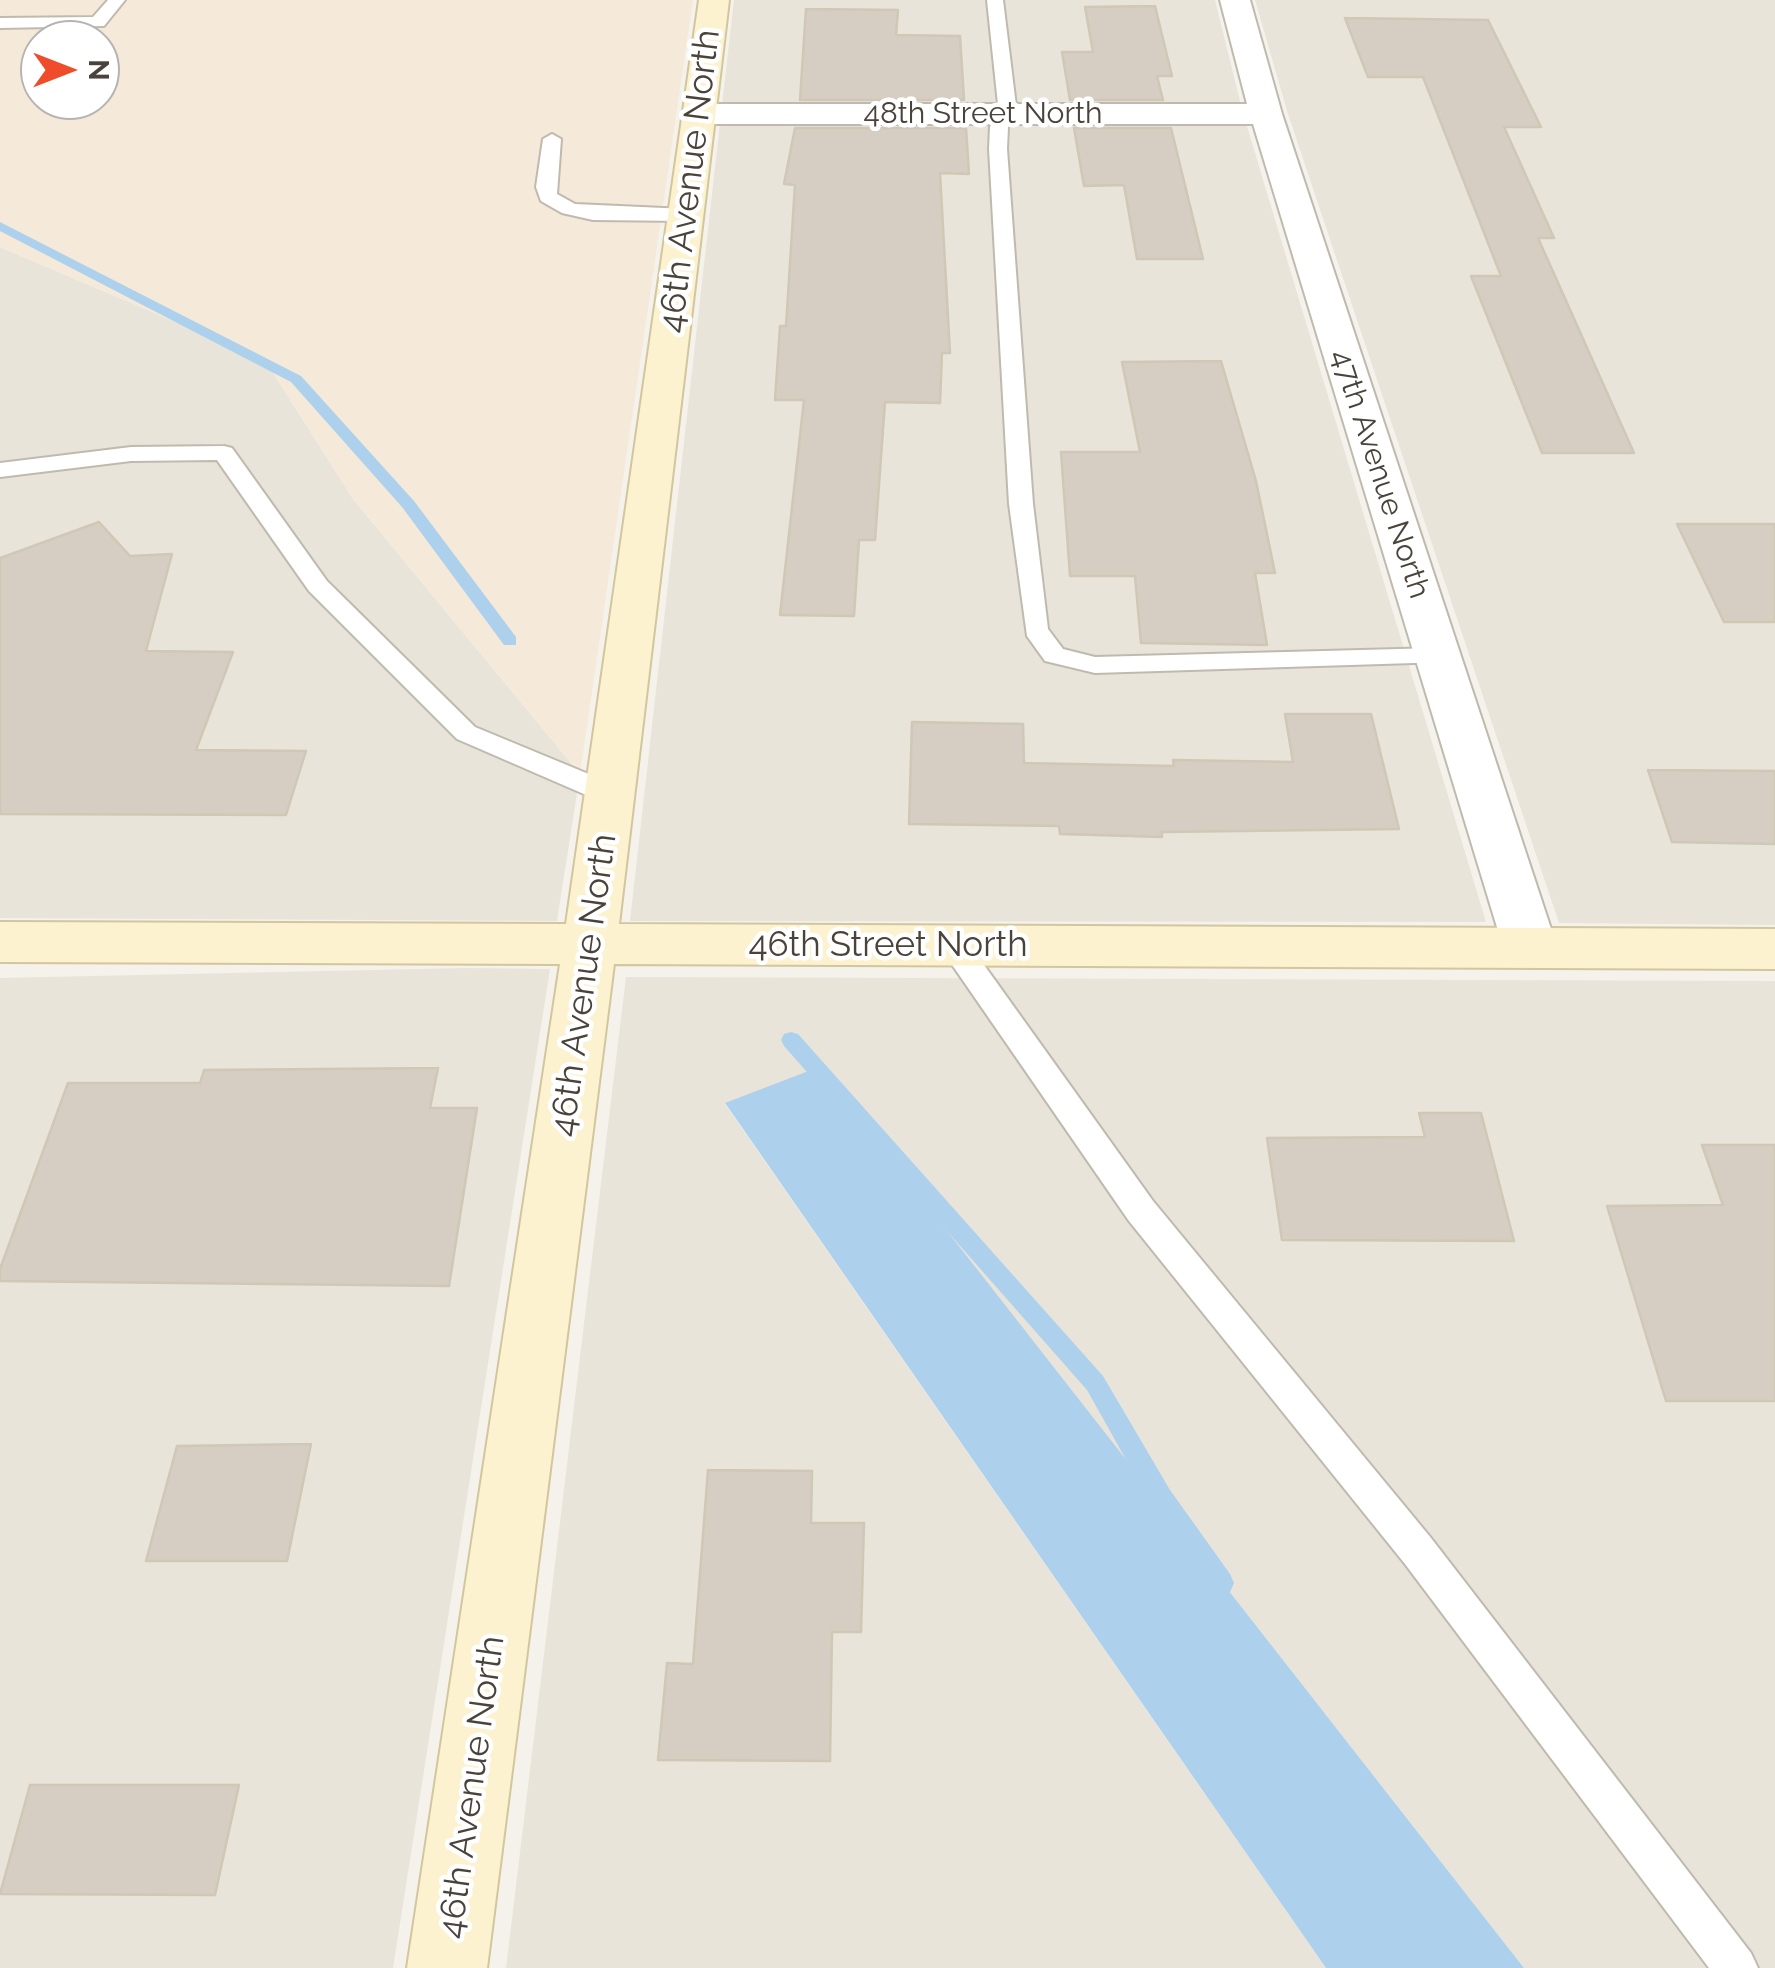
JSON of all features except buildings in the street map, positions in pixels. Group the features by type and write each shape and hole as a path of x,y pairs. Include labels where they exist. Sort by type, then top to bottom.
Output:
{"street":[{"name":"46th Avenue North","path":"447,1968 590,944 714,0"},
{"name":"47th Avenue North","path":"1235,0 1266,114 1530,946"},
{"name":"48th Street North","path":"699,114 1266,114"},
{"name":"46th Street North","path":"0,942 1775,949"}],"lane":[{"path":"0,23 98,22 117,0"},
{"path":"995,0 1008,114 999,127 998,149 1021,504 1036,630 1054,655 1095,665 1438,656"},
{"path":"552,139 545,187 548,197 569,209 593,214 686,215"},
{"path":"0,470 131,454 224,453 318,586 466,734 610,794"},
{"path":"954,945 1142,1212 1418,1551 1736,1968"}],"shaded area":[{"path":"0,0 693,0 580,774 353,499 265,360 0,247"},
{"path":"734,0 1215,0 1241,105 722,105"},
{"path":"1255,0 1775,0 1775,925 1559,923 1288,114"},
{"path":"720,123 1246,123 1486,922 630,921"},
{"path":"0,247 265,360 353,499 580,774 557,921 0,918"},
{"path":"550,969 393,1968 0,1968 0,978"},
{"path":"626,977 1775,981 1775,1968 1524,1968 819,1068 725,1104 1326,1968 506,1968"}],"water":[{"path":"819,1067 1524,1968 1326,1968 725,1103"}],"waterway":[{"path":"0,226 296,379 408,504 510,641"},
{"path":"791,1040 1095,1383 1161,1498 1221,1583"}]}
